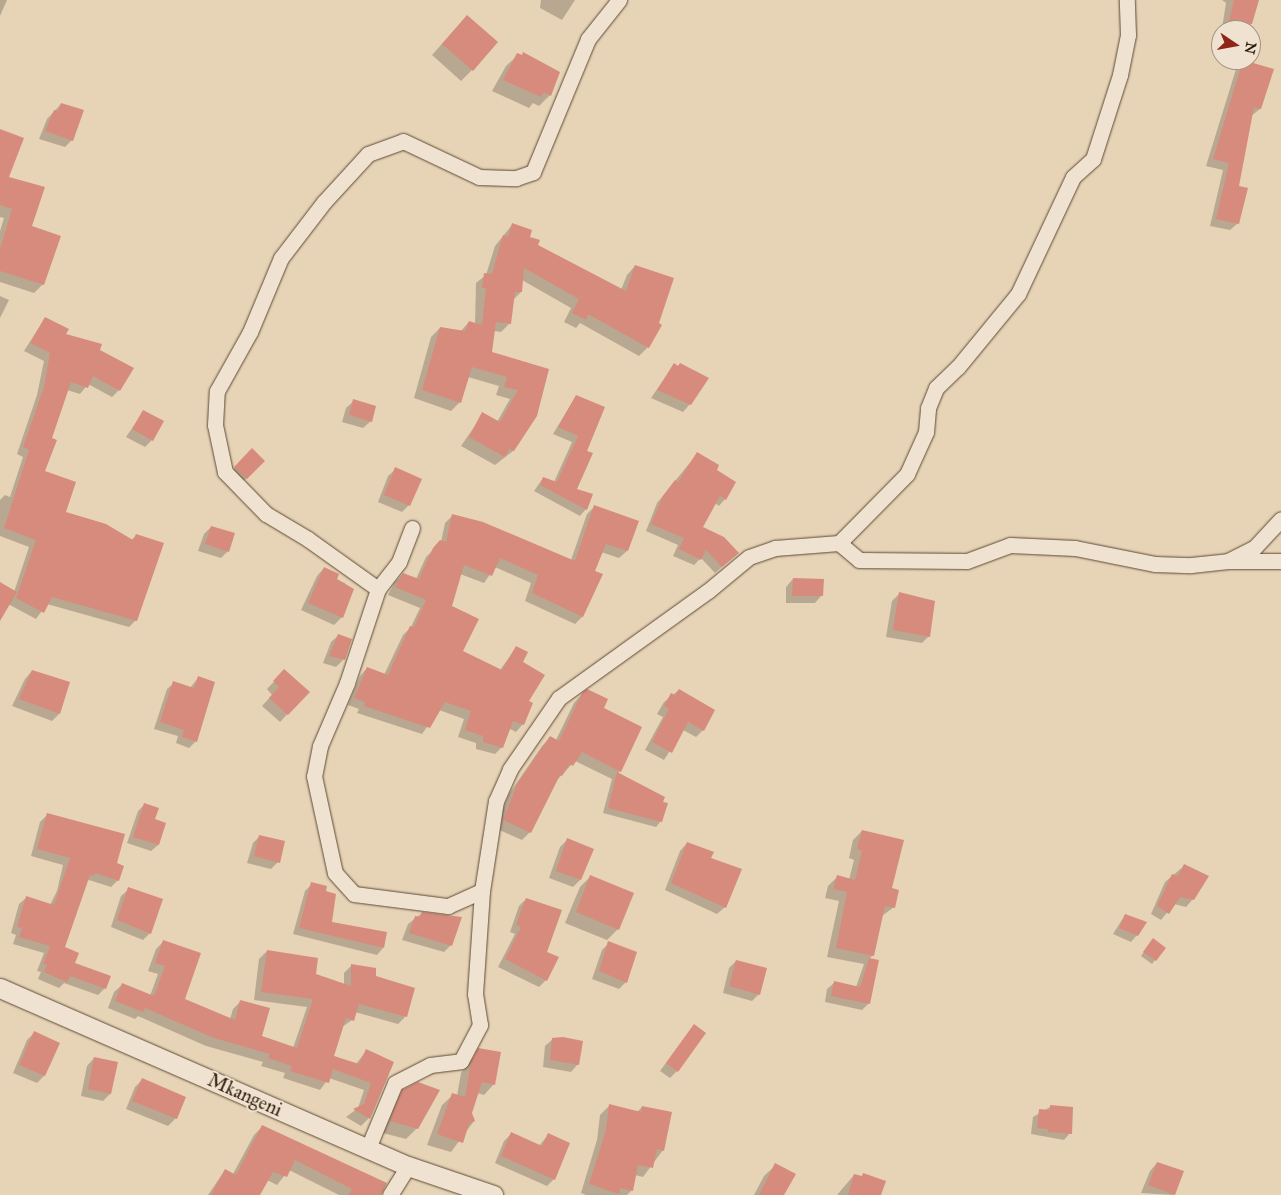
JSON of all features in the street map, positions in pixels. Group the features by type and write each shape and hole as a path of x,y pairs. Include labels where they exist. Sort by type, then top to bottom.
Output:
{"street":[{"path":"378,590 308,539 266,514 225,472 215,425 217,391 250,332 281,258 324,202 368,154 403,141 479,177 516,178 534,172 588,39 619,0"},
{"path":"368,1148 396,1083 430,1065 461,1061 480,1025 475,994 482,891 496,801 504,779 559,698 708,591 749,557 775,548 839,543 907,474 926,432 928,408 936,388 970,354 1018,294 1073,177 1094,159 1120,75 1128,35 1128,0"},
{"path":"1228,560 1256,547 1281,519"},
{"path":"412,528 399,562 378,590 347,683 320,746 314,776 335,873 354,894 425,905 448,906 482,891"},
{"path":"839,543 859,560 967,561 1010,545 1074,548 1155,564 1190,565 1228,560 1281,561"},
{"name":"Mkangeni","path":"0,988 408,1166 493,1195"},
{"path":"390,1195 408,1166"}],"building":[{"path":"1234,0 1259,0 1253,20 1229,20"},
{"path":"467,15 498,42 473,71 442,44"},
{"path":"523,52 560,72 551,96 544,92 541,97 503,80 517,53 522,55"},
{"path":"1261,65 1274,69 1261,109 1254,107 1239,186 1248,188 1239,224 1216,219 1229,163 1213,159 1240,70 1261,70"},
{"path":"61,103 84,110 73,141 45,131 54,110 58,111"},
{"path":"0,129 24,138 9,177 45,187 32,226 61,236 44,285 0,271 0,249 12,209 0,205"},
{"path":"512,223 532,230 530,237 540,240 538,245 626,291 635,265 674,278 659,323 662,325 649,348 588,314 586,320 572,313 579,299 524,268 522,292 515,292 511,324 496,322 492,352 549,369 537,416 514,451 509,449 505,457 469,437 482,412 500,422 518,390 504,387 507,377 472,367 461,403 422,390 440,327 465,331 469,321 482,325 486,288 482,288 484,273 492,274 503,235 508,237"},
{"path":"45,317 69,329 66,334 102,344 100,350 134,368 120,391 93,376 88,388 71,382 52,438 57,440 45,471 76,482 66,512 106,524 133,540 136,534 164,543 137,621 52,597 44,613 16,598 36,540 4,528 29,450 23,447 44,387 50,353 30,343"},
{"path":"674,363 678,366 680,363 709,378 691,405 657,390"},
{"path":"576,395 605,407 587,451 593,453 577,489 593,494 587,510 540,485 543,477 557,482 578,436 558,427"},
{"path":"353,399 376,406 372,422 349,415"},
{"path":"143,410 164,421 153,441 132,429"},
{"path":"252,448 265,461 247,479 234,467"},
{"path":"697,452 719,465 717,470 736,482 726,500 720,496 703,527 724,537 739,553 722,567 706,550 701,560 679,549 684,538 651,524 663,496 675,480 678,482"},
{"path":"395,467 422,479 410,506 384,495"},
{"path":"594,505 639,521 628,551 606,544 595,571 603,574 583,617 532,593 538,575 500,558 492,576 464,565 452,606 479,619 463,651 502,670 516,646 528,652 523,662 545,675 529,701 533,703 524,725 513,721 503,748 483,742 483,736 465,730 471,711 445,702 430,728 364,706 365,702 354,698 367,667 388,675 410,626 414,627 426,600 395,587 403,573 419,579 433,548 440,540 446,542 452,514 483,522 575,561"},
{"path":"211,526 235,533 229,552 205,544"},
{"path":"324,567 339,574 337,579 354,589 343,618 308,603"},
{"path":"793,578 824,579 823,596 792,596"},
{"path":"0,582 17,592 0,621"},
{"path":"899,592 935,601 930,637 893,630"},
{"path":"338,634 352,639 345,660 329,656"},
{"path":"284,669 310,692 288,715 269,698 279,687 273,681"},
{"path":"32,670 70,682 60,714 19,699"},
{"path":"198,676 215,682 197,742 182,737 184,730 160,722 173,681 194,688"},
{"path":"587,689 608,699 604,708 642,727 621,772 582,752 573,766 570,764 562,776 560,775 531,833 503,820 517,784 550,736 559,741 582,693"},
{"path":"679,689 715,710 704,731 688,722 672,753 652,742 669,709 664,706 671,693 675,695"},
{"path":"617,772 665,797 663,802 668,803 662,822 608,808"},
{"path":"144,803 159,808 155,819 166,823 159,845 133,837"},
{"path":"47,813 125,834 117,863 124,866 119,881 95,873 94,876 90,875 65,947 79,953 75,963 111,976 106,989 70,976 67,982 44,972 47,965 43,964 50,946 19,937 22,928 17,927 26,896 54,905 70,858 37,849"},
{"path":"862,830 904,840 892,888 899,890 895,908 885,906 874,956 836,948 847,892 833,889 837,875 855,880 862,851 857,849"},
{"path":"259,835 285,841 280,863 254,856"},
{"path":"567,838 594,849 581,880 556,871"},
{"path":"687,842 714,852 711,858 742,869 726,908 671,883"},
{"path":"1184,864 1209,876 1194,900 1180,897 1169,914 1157,906 1172,874 1178,876"},
{"path":"590,875 634,893 619,930 576,912"},
{"path":"311,882 327,886 326,891 336,894 332,922 387,932 384,948 299,928"},
{"path":"128,887 163,899 151,934 117,920"},
{"path":"526,898 562,910 547,952 559,957 547,981 505,959 521,927 516,925"},
{"path":"422,912 462,917 452,946 409,933 415,916 420,917"},
{"path":"1125,914 1147,922 1138,936 1119,928"},
{"path":"1153,938 1166,948 1156,961 1143,952"},
{"path":"163,940 201,953 185,999 235,1020 240,1000 270,1008 262,1036 297,1048 313,999 261,992 267,950 318,958 316,974 351,986 351,964 376,968 376,976 415,988 407,1017 359,1004 354,1021 346,1018 334,1056 359,1064 366,1049 394,1062 370,1119 353,1109 364,1104 371,1083 333,1069 329,1083 290,1071 292,1066 268,1058 270,1054 214,1038 145,1008 143,1012 115,1001 122,983 154,996 165,966 155,963"},
{"path":"608,941 637,952 627,983 599,971"},
{"path":"869,958 879,960 870,1004 831,996 834,981 860,987"},
{"path":"736,960 767,968 760,995 729,986"},
{"path":"694,1024 706,1033 678,1072 666,1063"},
{"path":"34,1031 60,1043 45,1076 19,1065"},
{"path":"563,1037 583,1041 579,1065 550,1060 552,1038"},
{"path":"478,1048 501,1052 495,1085 482,1082 472,1113 475,1121 469,1124 463,1143 437,1134 452,1093 465,1097 471,1062"},
{"path":"94,1057 118,1062 111,1094 88,1089"},
{"path":"142,1078 186,1097 177,1119 132,1101"},
{"path":"418,1082 440,1090 418,1129 390,1121 402,1090"},
{"path":"609,1104 641,1112 642,1106 672,1112 664,1151 657,1149 653,1168 638,1165 633,1191 620,1188 619,1194 589,1184 606,1130"},
{"path":"1050,1105 1073,1107 1072,1134 1048,1132 1048,1129 1037,1128 1039,1109 1050,1110"},
{"path":"262,1125 387,1183 381,1195 348,1195 352,1189 295,1160 287,1177 273,1172 260,1195 211,1195 225,1169 236,1175"},
{"path":"511,1132 542,1146 548,1133 570,1143 555,1180 501,1156"},
{"path":"1157,1162 1184,1171 1175,1195 1148,1185"},
{"path":"775,1163 796,1174 784,1195 759,1195"},
{"path":"863,1173 886,1181 881,1195 848,1195 854,1174 862,1176"}]}
